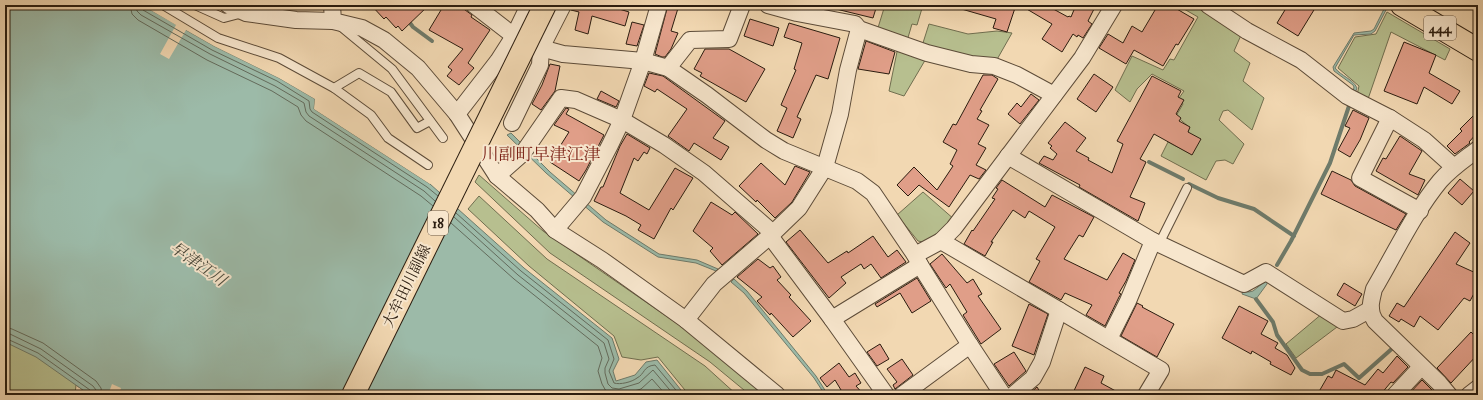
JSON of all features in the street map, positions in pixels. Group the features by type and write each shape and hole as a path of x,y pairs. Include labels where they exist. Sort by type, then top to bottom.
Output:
{"main road":[{"name":"大牟田川副線","path":"353,395 545,5"},
{"name":"444","path":"1402,5 1478,50"}],"street":[{"path":"228,5 246,13 296,20 333,13 384,40 418,68 457,114 496,176 537,210 556,230 602,260 686,320 777,395"},
{"path":"474,5 514,36 541,48 563,54 643,61 668,68 707,95 766,140 784,151 857,181 873,193 1003,395"},
{"path":"457,114 498,61 514,36 529,5"},
{"path":"512,123 540,65 541,48 563,5"},
{"path":"556,230 581,201 622,120 643,61 659,5"},
{"path":"668,68 690,40 730,39 742,5"},
{"path":"768,5 797,13 855,24 859,29 927,52 971,64 994,66 1017,75 1054,95"},
{"path":"832,319 917,260 941,241 954,228 1082,58 1114,5"},
{"path":"1208,5 1247,31 1301,60 1347,96 1390,118 1424,140 1454,167"},
{"path":"686,320 714,284 799,208 825,167 840,114 848,70 859,29"},
{"path":"496,176 525,150 561,98 576,100 637,128 704,173 771,234 886,395"},
{"path":"1390,118 1360,178 1420,211"},
{"path":"1449,395 1439,383 1375,321 1371,313 1371,303 1374,289 1420,211 1441,180 1454,167 1478,149"},
{"path":"1008,156 1156,242 1244,284 1266,272 1343,320 1353,319 1371,309"},
{"path":"941,241 1161,370 1146,395"},
{"path":"1109,339 1156,242"},
{"path":"1013,395 1033,378 1042,362 1059,310"},
{"path":"902,395 970,345"},
{"path":"1395,395 1421,367"},
{"path":"1469,395 1478,388"}],"lane":[{"path":"163,5 218,38 279,58 334,88 371,115 388,138 428,164"},
{"path":"195,5 224,18 246,13"},
{"path":"333,13 392,69 443,138"},
{"path":"334,88 358,73 391,92 417,128 430,121"},
{"path":"1156,242 1187,188"}],"green space":[{"path":"885,5 923,5 917,25 912,24 907,41 877,31"},
{"path":"1177,5 1201,5 1242,33 1234,51 1250,63 1243,81 1264,98 1252,130 1228,110 1223,111 1219,120 1244,144 1233,164 1225,160 1216,161 1206,180 1161,156 1168,142 1191,154 1188,133 1189,127 1176,116 1183,104 1179,98 1184,91 1152,74 1137,89 1130,102 1115,90 1132,56 1163,70 1170,59 1174,60 1198,17"},
{"path":"1387,12 1450,49 1445,60 1391,32 1368,99 1357,95 1359,86 1338,68 1355,37 1376,34"},
{"path":"929,24 968,34 997,31 1012,33 995,63 922,46"},
{"path":"898,47 927,57 904,96 889,91"},
{"path":"479,175 543,231 685,329 765,395 750,395 710,362 550,253 475,182"},
{"path":"923,192 955,220 928,243 918,241 897,215"},
{"path":"479,196 547,259 705,366 737,395 689,395 658,357 641,360 622,357 614,336 529,266 468,209"},
{"path":"1323,313 1341,324 1296,358 1286,344"},
{"path":"5,327 90,395 76,385 75,395 5,395"}],"water":[{"name":"早津江川","path":"5,5 142,5 214,46 279,78 315,99 314,109 430,184 524,268 612,338 619,359 613,371 616,381 635,375 646,362 657,360 685,395 90,395 36,357 5,342"},
{"path":"1384,9 1386,10 1375,31 1371,34 1354,35 1335,68 1355,85 1357,88 1355,93 1353,92 1353,85 1334,71 1333,67 1354,33 1371,31 1374,29"},
{"path":"511,133 550,172 606,220 659,254 697,260 718,269 716,271 696,263 658,257 603,222 546,173 507,135"},
{"path":"734,279 747,291 816,376 828,395 825,395 814,378 744,293 731,282"},
{"path":"1268,279 1267,284 1256,299 1242,294 1243,291 1253,291"}],"pier":[{"path":"142,5 146,5 215,45 280,76 316,97 316,108 431,183 430,184 314,109 315,99 279,78 214,46 186,30 169,59 160,54 176,25"},
{"path":"112,384 121,388 119,395 108,395"}],"building":[{"path":"371,5 429,5 402,31 398,26 396,28 386,17 384,19"},
{"path":"444,5 453,5 460,9 461,7 472,15 471,17 490,30 468,63 474,68 459,85 447,76 452,70 448,67 463,49 429,30"},
{"path":"572,5 606,5 629,12 625,26 592,16 588,34 575,30 579,12 571,10"},
{"path":"668,5 679,5 671,31 678,33 671,49 665,57 662,57 655,54"},
{"path":"837,5 877,5 873,18 836,9"},
{"path":"958,5 1016,5 1007,32 993,28 996,19 958,8"},
{"path":"1020,5 1046,5 1068,17 1071,17 1076,5 1096,5 1088,21 1092,24 1083,38 1078,35 1077,37 1073,34 1062,52 1042,39 1052,24"},
{"path":"1158,5 1170,5 1194,19 1178,45 1176,44 1163,66 1134,50 1126,64 1099,48 1108,34 1123,43 1132,26 1142,32"},
{"path":"1288,5 1317,5 1298,36 1277,23"},
{"path":"750,19 779,28 773,46 744,36"},
{"path":"632,22 644,25 637,46 626,44"},
{"path":"789,23 840,38 828,79 816,75 797,117 801,119 793,138 777,131 787,108 781,105 796,70 794,69 802,43 784,37"},
{"path":"866,41 895,52 889,74 858,69"},
{"path":"1404,42 1436,55 1429,73 1460,91 1452,104 1424,87 1417,104 1384,91"},
{"path":"705,49 729,49 765,69 746,102 700,76 702,73 694,69"},
{"path":"550,64 560,66 555,91 541,110 532,104 542,85"},
{"path":"649,73 663,76 725,121 713,138 729,147 721,160 694,143 689,151 668,136 687,109 657,89 655,92 644,86"},
{"path":"1094,74 1113,87 1096,112 1077,99"},
{"path":"983,75 992,75 998,79 980,110 982,111 977,119 989,125 978,144 986,148 976,165 986,170 979,179 970,175 949,207 919,185 908,196 897,185 914,167 937,190 953,166 950,164 957,150 943,142 953,124 956,125"},
{"path":"1152,76 1181,91 1178,97 1184,100 1176,114 1181,118 1179,121 1190,127 1188,132 1201,139 1192,155 1154,134 1140,159 1146,162 1130,197 1145,203 1138,221 1079,187 1080,185 1039,163 1044,156 1053,160 1057,154 1050,148 1052,146 1048,143 1065,122 1086,138 1076,151 1089,158 1088,160 1112,173 1123,144 1117,141"},
{"path":"601,91 619,101 616,107 597,99"},
{"path":"1031,94 1039,100 1020,124 1008,114 1017,103 1021,107"},
{"path":"566,108 569,109 566,114 604,135 579,181 550,162 569,132 554,125"},
{"path":"1353,110 1369,118 1360,140 1350,157 1338,150 1350,128 1345,126"},
{"path":"1478,111 1478,132 1469,142 1470,143 1455,154 1447,146 1462,131 1460,129"},
{"path":"627,134 650,148 647,154 644,152 638,161 634,158 620,193 649,210 675,168 693,178 673,210 671,208 654,239 638,230 641,225 594,201 601,187 603,187 620,146"},
{"path":"1400,136 1422,151 1409,174 1425,180 1418,195 1376,171 1383,158 1386,159"},
{"path":"761,163 785,185 795,166 810,172 792,202 775,218 757,200 756,202 739,186"},
{"path":"1332,171 1351,180 1355,186 1406,214 1396,230 1321,194"},
{"path":"1460,179 1474,191 1462,205 1448,193"},
{"path":"1002,180 1045,207 1052,195 1094,217 1083,237 1079,235 1064,259 1107,280 1123,253 1135,260 1119,293 1121,294 1105,326 1086,315 1092,305 1065,293 1061,300 1029,282 1040,261 1036,259 1055,227 1029,211 1025,218 1013,210 991,242 993,242 985,256 964,244 972,230 973,231 995,199 992,198 998,189 996,188"},
{"path":"711,202 732,215 735,212 758,234 722,265 710,251 713,248 693,231"},
{"path":"800,230 828,263 847,251 848,253 873,236 888,257 897,250 906,262 881,278 871,264 864,269 861,264 841,277 846,283 829,298 786,242"},
{"path":"1455,232 1470,243 1456,264 1478,274 1478,286 1470,301 1464,298 1438,330 1420,316 1414,327 1401,319 1399,322 1389,316 1397,303 1404,307"},
{"path":"942,254 967,283 973,279 982,294 978,296 1001,329 981,344 963,315 967,312 950,284 946,288 930,264"},
{"path":"758,259 770,268 773,266 781,277 777,280 791,295 789,297 811,321 793,337 771,313 770,315 757,301 762,297 737,277"},
{"path":"917,278 931,301 912,313 900,293 877,307 875,304"},
{"path":"1344,283 1362,294 1355,306 1337,295"},
{"path":"1137,303 1174,324 1157,357 1121,336"},
{"path":"1029,304 1048,314 1034,355 1012,346"},
{"path":"1239,306 1268,321 1261,334 1278,343 1275,348 1287,355 1295,368 1291,375 1270,364 1271,362 1252,351 1251,354 1222,338"},
{"path":"1471,332 1478,339 1478,354 1451,383 1437,368"},
{"path":"880,344 889,359 877,366 867,352"},
{"path":"1014,352 1026,371 1009,386 994,364"},
{"path":"1397,356 1408,367 1393,383 1391,382 1381,394 1382,395 1317,395 1328,376 1332,378 1336,370 1365,385 1378,369 1383,373"},
{"path":"902,359 913,375 895,389 893,385 897,382 887,369"},
{"path":"839,363 849,377 855,373 861,383 856,386 864,395 844,395 835,380 827,387 820,378"},
{"path":"1085,367 1104,376 1101,383 1123,395 1072,395"},
{"path":"1422,380 1433,391 1430,395 1408,395"},
{"path":"1037,387 1042,395 1028,395"}],"waterway":[{"path":"407,19 413,27 432,41"},
{"path":"1277,265 1291,241 1330,163 1350,103"},
{"path":"1149,162 1183,179"},
{"path":"1189,184 1218,198 1254,209 1294,236"},
{"path":"1256,299 1273,322 1277,335 1302,370 1310,374 1322,374 1344,364 1359,378 1395,346"}],"district":[{"name":"川副町早津江津","path":"541,154"}]}
